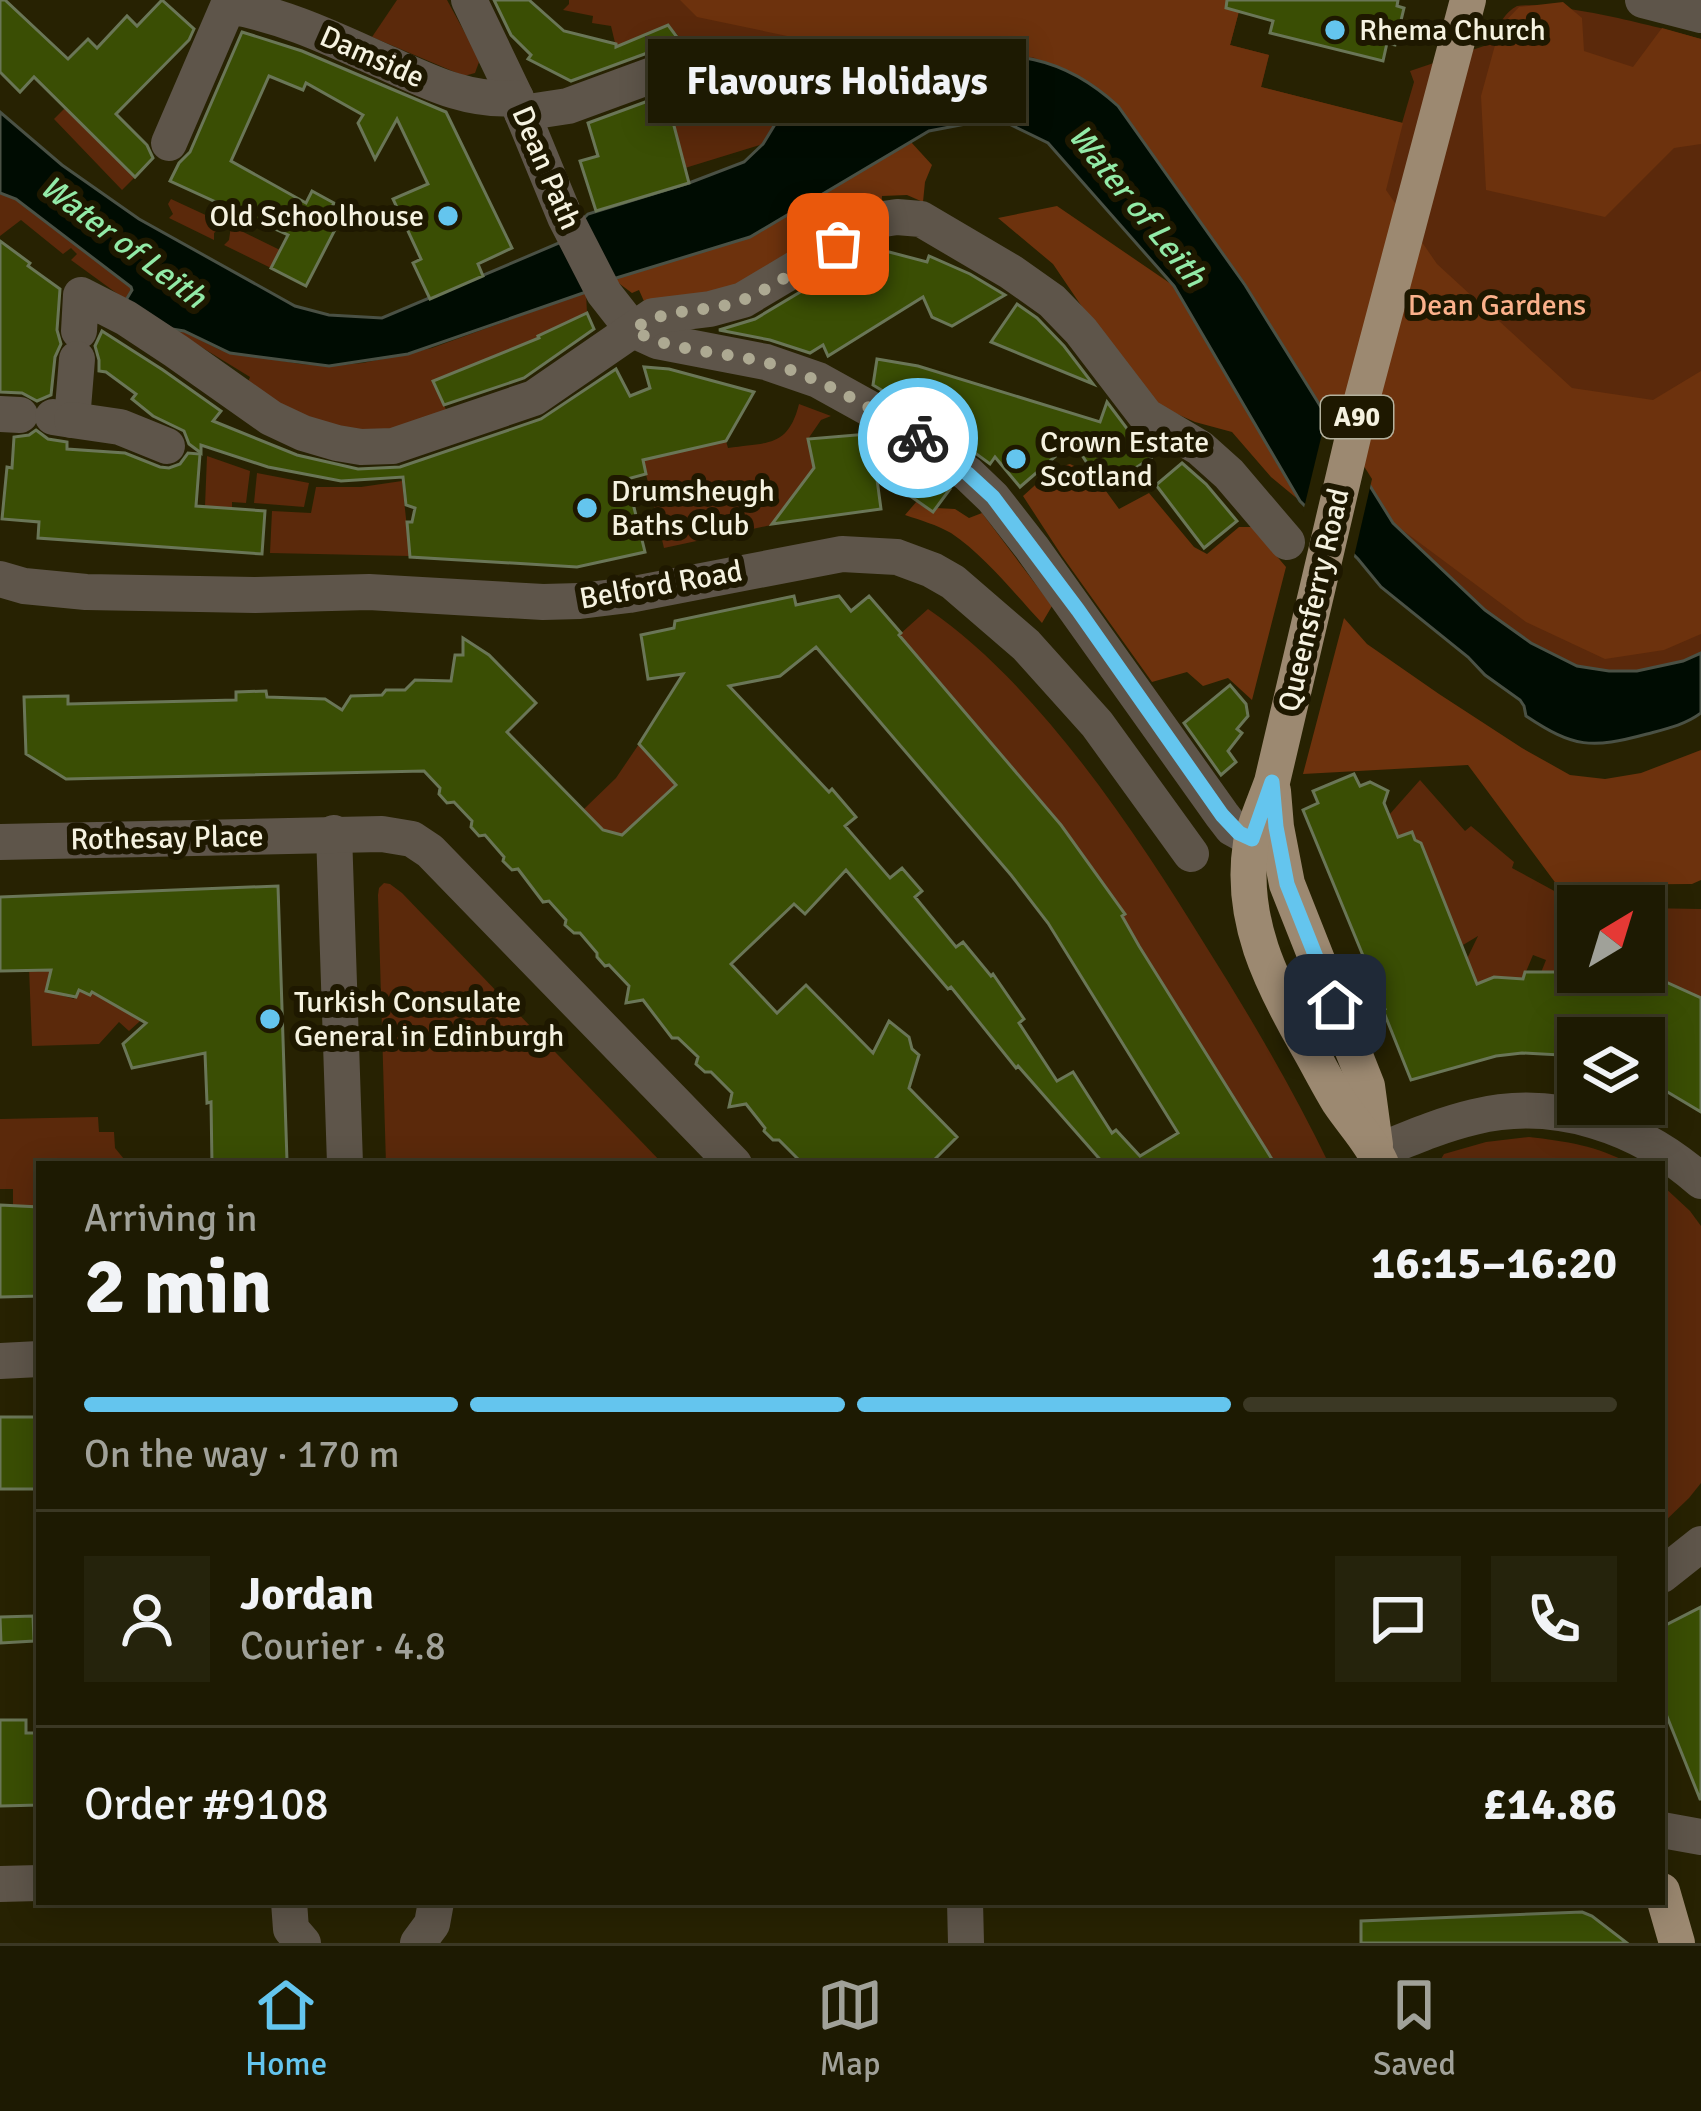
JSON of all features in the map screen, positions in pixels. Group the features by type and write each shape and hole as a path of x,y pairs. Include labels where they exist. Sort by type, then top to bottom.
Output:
{"main road":[{"name":"Queensferry Road","path":"1272,782 1361,403 1468,0"},
{"name":"A90","path":"1272,782 1252,839 1249,872 1257,944 1276,992 1339,1102 1378,1158"},
{"name":"A90","path":"1272,782 1287,884 1367,1086 1378,1158"},
{"path":"1665,1901 1677,1943"}],"street":[{"name":"Dean Path","path":"470,0 565,217 621,316"},
{"path":"1643,0 1701,15"},
{"name":"Damside","path":"169,143 218,3 268,14 446,89 519,106 568,106 688,62"},
{"path":"621,316 653,316 743,300 878,220 920,219 1052,302 1081,331 1146,416 1200,448 1229,474 1287,542"},
{"path":"166,446 128,429 35,416 78,345 81,296 164,343 271,418 303,433 361,447 393,446 525,402 555,386 594,355 621,316"},
{"path":"621,316 664,343 766,362 818,380 892,421 968,474 1022,534 1222,815 1252,839"},
{"name":"Belford Road","path":"0,579 86,592 369,592 543,602 629,595 842,554 897,557 952,582 1026,645 1097,724 1191,854"},
{"path":"0,816 15,842"},
{"path":"334,833 345,1161"},
{"name":"Rothesay Place","path":"15,842 334,833 412,839 430,851 731,1161"},
{"path":"1378,1158 1439,1126 1478,1116 1535,1111 1616,1127 1669,1155 1701,1181"},
{"path":"0,1361 36,1359"},
{"path":"1665,1573 1701,1544"},
{"path":"1665,1831 1701,1837"},
{"path":"0,1884 36,1883"},
{"path":"289,1905 291,1929 303,1943"},
{"path":"418,1943 432,1924 435,1905"},
{"path":"965,1905 966,1943"}],"green space":[{"path":"397,0 447,0 477,55 475,73 464,76 372,37"},
{"name":"Dean Gardens","path":"569,0 1242,0 1230,45 1269,55 1261,87 1402,123 1414,82 1410,71 1487,45 1490,35 1495,35 1517,6 1581,11 1701,39 1701,653 1637,671 1577,666 1531,643 1485,610 1393,523 1118,106 802,41 743,60 775,81 770,93 776,119 763,144 685,168 668,103 681,99 676,81 694,75 677,34 667,25 616,47 611,26 592,23 593,16 563,10"},
{"path":"72,101 90,132 135,177 122,190 54,119"},
{"path":"0,193 16,198 130,287 126,300 71,260 77,254 71,248 63,254 21,220 0,236"},
{"path":"171,199 225,224 214,233 214,240 169,218"},
{"path":"231,226 280,250 271,268 224,245"},
{"path":"586,292 587,313 538,335 541,341 505,375 496,355 434,381 450,419 357,440 246,387 250,377 172,329 220,350 300,364 363,363 432,348"},
{"path":"799,404 831,416 821,420 808,439 814,468 786,505 790,521 664,548 642,458 726,441 728,448 774,440 789,429"},
{"path":"207,456 250,471 246,503 232,502 232,509 205,506"},
{"path":"257,473 309,483 304,507 254,503"},
{"path":"402,481 410,556 270,553 272,511 311,513 316,487"},
{"path":"928,609 1009,678 1083,764 1240,1001 1327,1161 1272,1161 1139,946 1122,916 1125,913 1060,823 899,635"},
{"path":"639,744 676,784 614,842 583,810 616,778"},
{"path":"1420,780 1465,831 1471,826 1514,862 1512,868 1557,892 1557,976 1538,980 1546,960 1533,955 1523,979 1477,985 1465,963 1478,936 1463,945 1458,936 1445,940 1455,928 1448,910 1435,914 1432,907 1445,902 1438,882 1424,887 1421,843 1411,832 1398,837 1389,815"},
{"path":"390,884 402,893 660,1161 386,1161 379,888"},
{"path":"1665,908 1701,909 1701,998 1650,1002 1654,993 1665,993"},
{"path":"209,959 129,1031 119,1022 99,1044 32,1046 29,967 52,966 47,991 74,999 86,973 96,965 83,992 89,995"},
{"path":"98,1117 99,1132 114,1132 115,1148 126,1161 36,1161 36,1209 13,1221 13,1189 0,1189 0,1119"},
{"path":"1529,1137 1581,1145 1623,1161 1440,1161 1444,1154"},
{"path":"1665,1188 1701,1226 1701,1483 1665,1521"}],"shaded area":[{"path":"680,0 1242,0 1230,45 1269,55 1261,87 1403,123 1386,190 1437,264 1572,388 1653,400 1701,371 1701,634 1664,650 1605,659 1526,622 1393,523 1245,285 1118,106 1097,87 1033,57 892,58 697,17"},
{"path":"1563,2 1582,18 1584,51 1633,67 1662,28 1701,39 1701,144 1674,148 1605,217 1486,190 1481,96 1500,27 1519,7"},
{"path":"911,142 932,165 923,202 907,195 882,196 881,210 754,280 647,308 639,290 632,293 613,279 750,237"},
{"path":"1057,206 1174,286 1300,501 1271,477 1232,432 1159,406 1053,264 998,218"},
{"path":"1070,464 1095,476 1119,509 1149,493 1194,547 1207,554 1239,527 1252,527 1286,567 1252,700 1228,678 1203,686 1187,672 1152,682 1023,496 1053,469"},
{"path":"917,501 932,511 955,509 969,518 982,513 1052,606 1042,623 964,542 905,515"},
{"path":"1344,618 1367,644 1570,775 1605,779 1641,773 1701,750 1701,880 1692,884 1557,885 1468,765 1303,774"}],"water":[{"name":"Water of Leith","path":"803,41 885,57 1013,56 1065,70 1091,84 1118,106 1245,285 1393,523 1485,610 1531,643 1577,666 1637,671 1701,653 1701,713 1668,728 1597,743 1571,740 1526,716 1520,700 1381,587 1300,501 1174,286 1048,143 997,118 929,131 750,237 613,279 408,354 329,366 230,353 172,329 126,300 131,287 16,199 0,193 0,112 62,165 139,219 295,306 329,315 382,318 559,243 588,214 744,162 777,121 777,104 770,93 784,47"}],"pier":[{"path":"1328,409 1372,479 1353,561 1303,512"}],"building":[{"path":"0,0 68,59 88,39 97,48 127,16 137,26 162,0 194,29 189,40 116,114 147,145 153,158 135,177 34,77 20,92 0,72"},
{"path":"494,0 529,0 564,31 616,47 668,25 680,41 571,81 528,59 531,55 511,35"},
{"name":"Rhema Church","path":"1227,0 1398,0 1397,6 1404,8 1395,45 1387,43 1383,61 1270,33 1273,21 1226,8"},
{"path":"242,32 302,51 446,112 512,248 478,264 483,276 430,299 413,263 421,259 393,199 428,184 397,119 375,159 358,123 363,115 306,83 303,90 269,76 231,161 306,203 312,191 334,203 328,214 340,220 306,286 271,268 288,235 170,181 190,152"},
{"path":"678,90 681,99 668,103 689,183 596,211 580,161 598,156 588,123"},
{"path":"0,241 60,289 57,330 61,344 51,395 37,401 22,393 0,392"},
{"path":"874,248 927,262 929,256 1005,295 952,326 932,317 923,297 828,356 823,345 810,353 719,330 755,319"},
{"path":"1017,304 1064,346 1093,384 991,342"},
{"path":"587,313 594,329 524,378 444,405 433,381"},
{"path":"102,331 221,411 213,421 297,455 358,469 400,467 541,419 616,369 630,396 650,388 644,367 754,392 726,441 643,460 646,474 627,479 645,552 577,567 410,557 407,522 412,522 415,508 406,505 403,477 341,481 268,467 201,445 201,453 189,444 184,431 153,416 132,399 136,394 99,371 95,346"},
{"path":"877,359 918,366 1100,422 1107,402 1151,458 1120,478 1116,472 1099,482 1073,441 1020,487 995,457 990,464 941,428 952,427 873,385"},
{"path":"36,430 48,439 67,442 67,449 125,453 160,467 180,464 188,453 200,454 196,506 265,511 262,554 38,538 39,522 2,519 14,437"},
{"path":"868,434 950,489 933,512 876,472 881,509 772,524 814,468 808,439"},
{"path":"1182,463 1237,521 1204,548 1156,485"},
{"path":"794,596 796,605 839,596 851,611 869,596 1061,825 1125,914 1139,946 1273,1161 1101,1161 846,870 805,914 794,904 731,964 777,1013 806,985 873,1053 889,1021 909,1037 919,1055 909,1088 957,1137 933,1161 800,1161 764,1131 746,1104 729,1107 732,1093 696,1064 698,1057 672,1038 643,1000 626,1003 629,986 605,966 580,933 565,925 566,920 549,901 543,902 518,869 512,870 503,861 485,835 479,836 454,802 447,803 424,771 66,779 26,754 24,697 68,696 68,704 236,700 236,692 266,691 267,697 325,699 342,710 351,696 405,690 415,680 451,681 455,655 463,655 463,638 489,655 536,703 507,732 603,830 622,835 676,785 639,744 683,674 648,679 641,635 674,628 675,621","holes":["816,647 1048,923 1178,1133 1140,1156 1116,1130 1112,1133 1073,1072 1057,1081 993,974 963,942 956,947 915,897 922,891 902,868 890,878 845,826 856,817 729,686 780,676"]},
{"path":"1230,685 1246,704 1248,716 1228,751 1236,762 1221,775 1184,723"},
{"path":"1354,774 1360,786 1370,782 1388,791 1384,803 1398,837 1412,832 1421,843 1477,984 1494,977 1523,979 1525,972 1557,972 1557,993 1665,993 1665,982 1701,998 1701,1112 1665,1091 1665,1017 1557,1017 1557,1055 1496,1056 1411,1080 1303,810 1318,803 1313,791"},
{"path":"278,886 287,1161 212,1161 205,1053 132,1068 123,1044 146,1023 92,992 79,990 76,997 46,991 51,970 0,971 0,897"},
{"path":"0,1205 36,1207 36,1296 0,1297"},
{"path":"0,1417 36,1417 36,1489 0,1489"},
{"path":"1701,1607 1701,1799 1665,1712 1665,1625"},
{"path":"33,1616 34,1641 1,1643 0,1617"},
{"path":"0,1720 26,1720 26,1733 36,1733 36,1805 0,1806"},
{"path":"1582,1912 1627,1943 1361,1943 1361,1921"}],"way so far":[{"path":"838,244 743,300 653,316 633,330 664,343 766,362 806,376 851,396 918,438"}],"place":[{"name":"Rhema Church","path":"1335,30"},
{"name":"Old Schoolhouse","path":"448,216"},
{"name":"Flavours Holidays","path":"838,244"},
{"name":"Crown Estate Scotland","path":"1016,459"},
{"name":"Drumsheugh Baths Club","path":"587,508"},
{"name":"Turkish Consulate General in Edinburgh","path":"270,1019"}],"route":[{"path":"918,438 993,497 1229,825 1252,839 1272,782 1287,884 1335,1005"}]}
